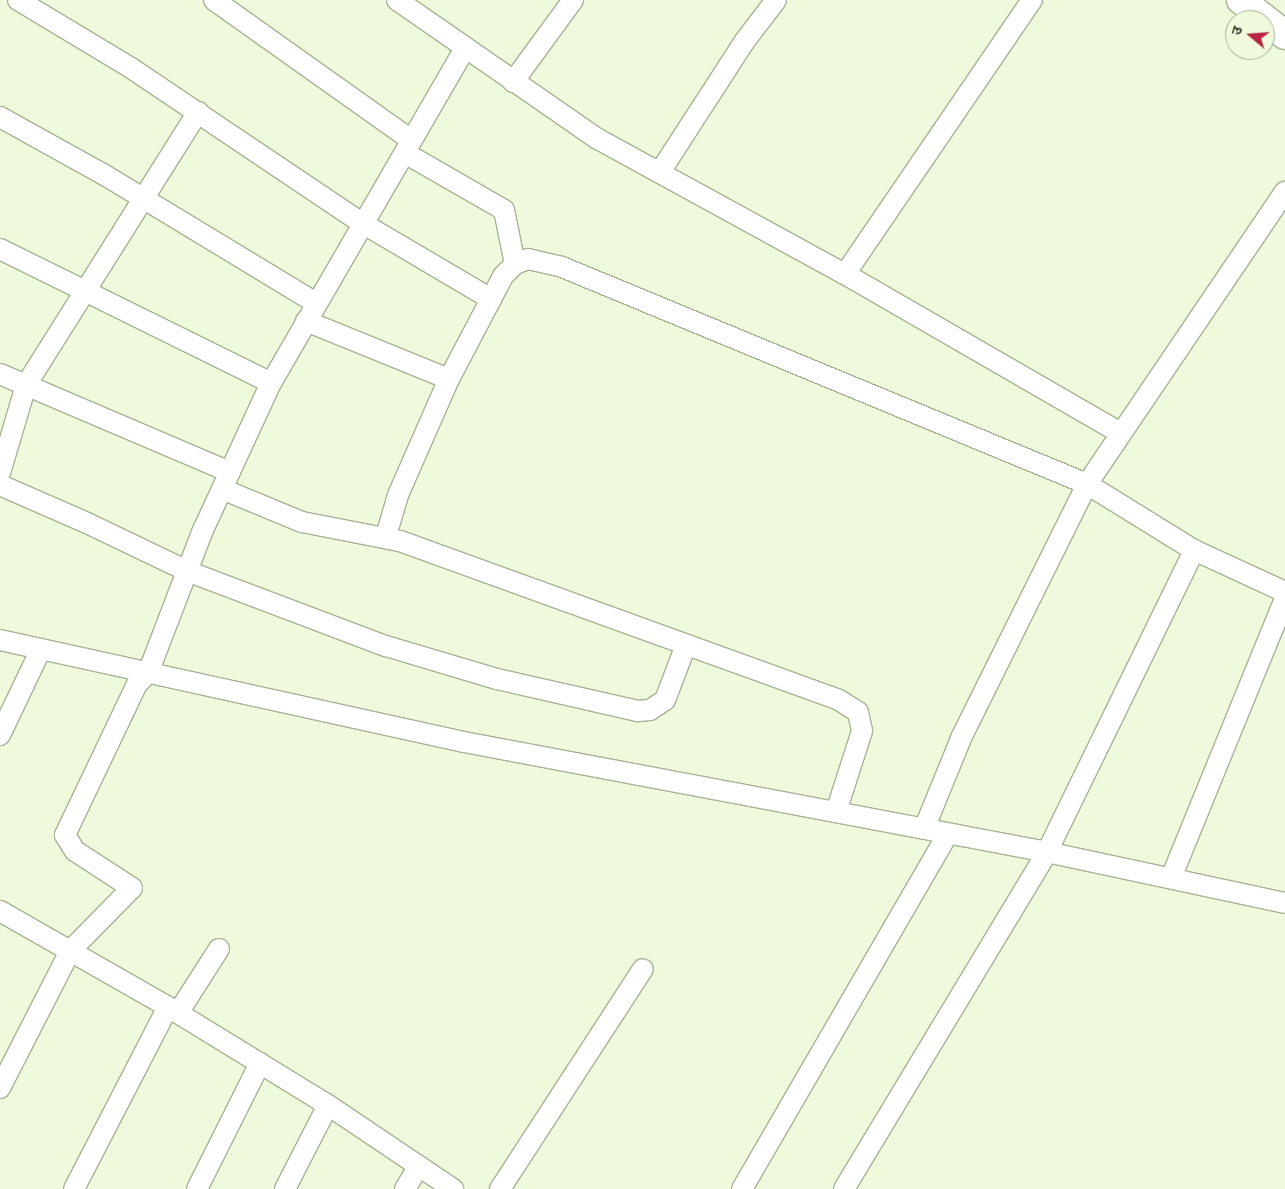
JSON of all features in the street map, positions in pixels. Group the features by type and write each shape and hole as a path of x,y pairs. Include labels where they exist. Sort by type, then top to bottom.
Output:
{"main road":[{"path":"1240,0 1285,35"}],"street":[{"path":"18,0 198,112 362,223 491,299"},
{"path":"214,0 411,140"},
{"path":"397,0 513,82 598,138 845,274 1120,433"},
{"path":"513,82 573,0"},
{"path":"660,172 744,42 776,0"},
{"path":"845,274 1032,0"},
{"path":"0,1088 70,951 132,888 75,851 66,835 137,684 148,673 187,571 226,480 271,383 465,48"},
{"path":"0,473 26,384 83,290 198,112"},
{"path":"0,117 142,197 316,303"},
{"path":"411,140 406,153 504,210 515,264"},
{"path":"924,829 966,727 1087,484 1285,192"},
{"path":"0,250 271,383"},
{"path":"386,536 398,494 449,379 503,276 515,264 528,259 562,267 1087,484 1194,550 1285,592"},
{"path":"306,321 449,379"},
{"path":"0,374 26,384 226,480 302,522 386,536 839,700 858,712 862,731 836,812"},
{"path":"0,485 87,523 187,571 386,646 497,679 638,711 650,710 664,700 686,645"},
{"path":"844,1189 1047,852 1194,550"},
{"path":"1171,878 1285,598"},
{"path":"0,640 464,742 1047,852 1284,899"},
{"path":"0,735 41,650"},
{"path":"742,1189 948,834"},
{"path":"0,911 173,1010 260,1063 328,1105 453,1189"},
{"path":"74,1189 173,1010 219,949"},
{"path":"500,1189 643,969"},
{"path":"197,1189 260,1063"},
{"path":"285,1189 328,1105"},
{"path":"405,1189 419,1166"}]}
